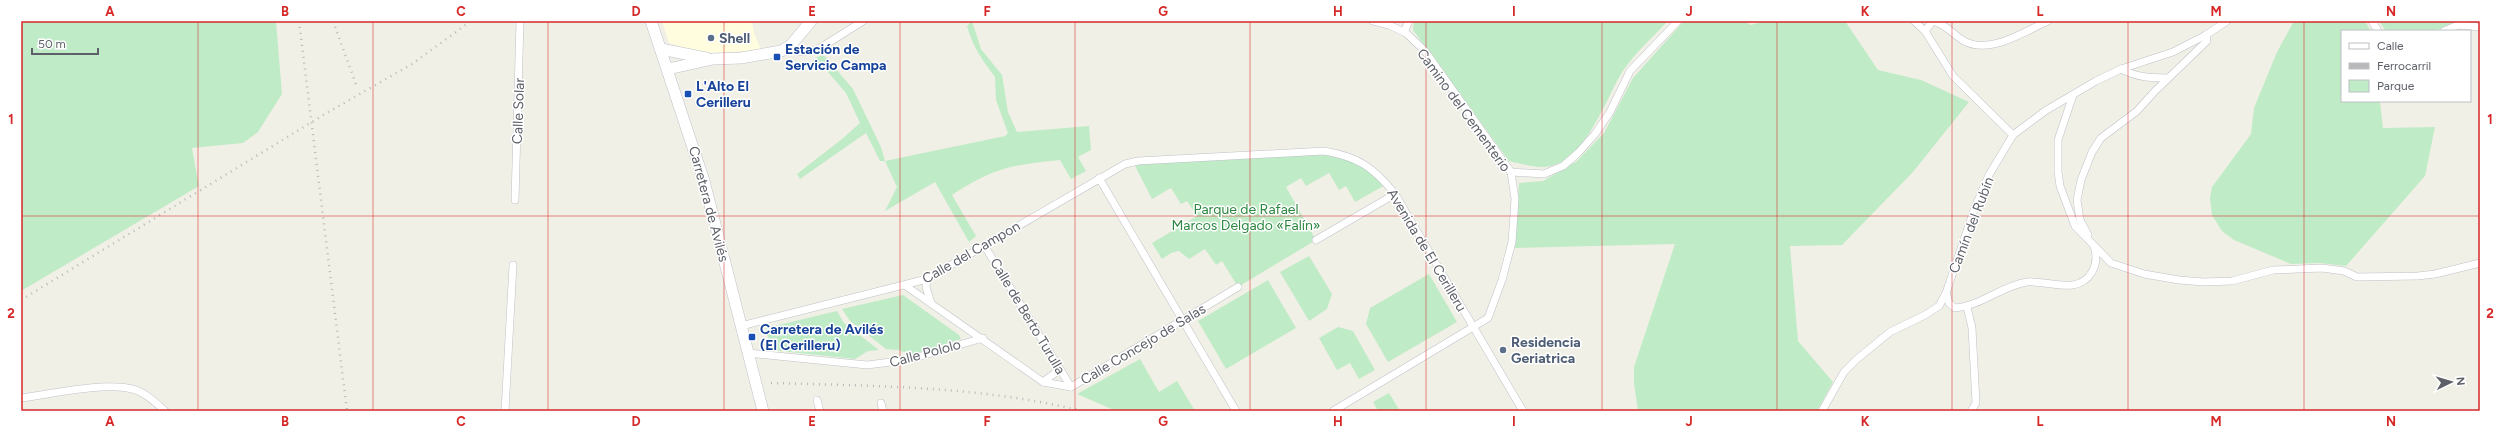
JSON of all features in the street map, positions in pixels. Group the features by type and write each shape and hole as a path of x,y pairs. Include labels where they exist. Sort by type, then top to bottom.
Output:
{"street":[{"name":"Calle Solar","path":"515,200 520,21"},
{"name":"Carretera de Avilés","path":"651,21 704,181 763,411"},
{"path":"668,69 713,59 781,51 790,45 811,21"},
{"path":"790,45 798,52 817,50 863,21"},
{"name":"Camino del Cementerio","path":"1373,21 1389,25 1404,32 1424,51 1511,172 1515,199 1512,242 1502,280 1488,318 1474,328"},
{"path":"1404,32 1409,21"},
{"path":"1511,172 1544,174 1563,166 1578,154 1595,134 1610,112 1630,71 1678,21"},
{"path":"1914,21 1925,31 1953,76 2013,135"},
{"path":"1925,31 1933,21 1943,23 1962,40 1972,44 1990,45 2048,21"},
{"name":"Camín del Rubín","path":"1822,411 1844,372 1857,359 1890,332 1925,315 1938,306 1946,293 1974,210 1989,175 2013,135 2058,103 2121,69 2173,52 2206,35 2227,21"},
{"path":"2372,21 2377,30"},
{"path":"2446,30 2458,25 2480,26"},
{"path":"1946,293 1949,303 1955,308 1967,307 2027,282 2069,286 2082,282 2089,277 2096,264 2095,247 2080,220 2077,200 2081,180 2092,152 2101,138 2138,111 2167,78 2207,41 2206,35"},
{"path":"661,49 713,59"},
{"path":"2121,69 2132,75 2148,78 2167,78"},
{"path":"2073,95 2058,140 2058,172 2060,186 2075,226 2111,263 2127,270 2179,280 2204,282 2232,281 2273,270 2322,268 2344,271 2357,277 2418,276 2480,263"},
{"path":"2058,103 2067,110"},
{"name":"Avenida de El Cerilleru","path":"1099,178 1125,164 1138,161 1324,151 1343,154 1364,162 1380,175 1395,194 1523,411"},
{"path":"1099,178 1236,411"},
{"name":"Calle del Campon","path":"741,326 906,286 927,279 1099,178"},
{"path":"1316,240 1395,194"},
{"name":"Calle de Berto Turulla","path":"984,245 1071,386"},
{"path":"505,411 513,265"},
{"path":"927,279 926,287 931,303"},
{"name":"Calle Concejo de Salas","path":"906,286 983,338 1043,382 1071,386 1238,287"},
{"path":"1967,307 1972,328 1976,403 1972,411"},
{"path":"1333,411 1474,328"},
{"name":"Calle Pololo","path":"748,353 867,365 887,364 983,338"},
{"path":"1043,382 1055,373 1058,365"},
{"path":"21,398 105,387 132,389 152,399 165,411"},
{"path":"817,400 820,411"},
{"path":"881,403 883,411"}],"shaded area":[{"name":"Shell","path":"662,21 752,21 754,33 761,50 714,53 696,51 669,43"}],"green space":[{"path":"21,21 276,21 282,94 258,132 243,143 192,148 199,186 21,291"},
{"path":"972,21 981,49 1002,75 1008,112 1017,132 1089,126 1091,150 1078,157 1086,171 1071,179 1060,160 1028,164 1003,169 992,173 952,195 976,236 969,242 935,182 885,211 897,187 885,161 1005,136 1008,133 996,100 995,77 978,53 969,34 967,26"},
{"path":"1414,21 1668,21 1627,65 1591,131 1573,154 1562,162 1551,166 1541,167 1509,161 1413,30"},
{"path":"1684,21 1745,21 1751,25 1764,21 1845,21 1878,70 1921,80 1969,102 1913,172 1842,245 1790,246 1798,341 1833,382 1817,411 1638,411 1634,384 1634,367 1675,244 1515,248 1519,183 1543,181 1577,161 1604,133 1633,78"},
{"path":"2294,21 2365,21 2370,30 2341,30 2341,102 2380,102 2383,128 2435,127 2425,176 2346,266 2320,263 2291,264 2234,240 2222,231 2212,215 2210,199 2212,187 2251,134 2254,108 2277,52"},
{"path":"2379,21 2469,21 2436,30 2385,30"},
{"path":"823,54 853,89 881,147 885,161 880,161 866,133 800,179 797,174 860,123 846,93 816,58"},
{"name":"Parque de Rafael Marcos Delgado «Falín»","path":"1324,151 1343,154 1387,184 1355,202 1346,186 1339,190 1329,173 1306,186 1301,178 1286,187 1316,240 1238,287 1222,261 1216,265 1205,249 1189,259 1179,251 1171,253 1162,259 1152,243 1197,216 1187,201 1181,204 1171,188 1152,199 1133,162"},
{"path":"1309,256 1332,294 1327,309 1309,321 1280,272"},
{"path":"1429,274 1457,322 1388,362 1366,324 1370,308"},
{"path":"1268,280 1296,328 1226,369 1198,321"},
{"path":"903,295 959,335 961,339 910,355 899,350 886,349 850,321 842,309"},
{"path":"837,311 844,323 879,350 868,351 855,359 771,350 766,328"},
{"path":"1338,327 1353,331 1375,370 1359,379 1350,363 1337,370 1319,338"},
{"path":"1140,359 1159,392 1177,381 1195,411 1116,411 1077,394"},
{"path":"1389,393 1400,411 1378,411 1373,402"}],"railway":[{"path":"299,21 347,411"},
{"path":"333,21 357,87"},
{"path":"21,300 325,114 412,64 471,21"},
{"path":"771,383 888,387 967,392 1005,396 1082,411"}],"place":[{"name":"Shell","path":"711,38"},
{"name":"Estación de Servicio Campa","path":"777,57"},
{"name":"L'Alto El Cerilleru","path":"688,94"},
{"name":"Carretera de Avilés (El Cerilleru)","path":"752,337"},
{"name":"Residencia Geriatrica","path":"1503,350"}]}
